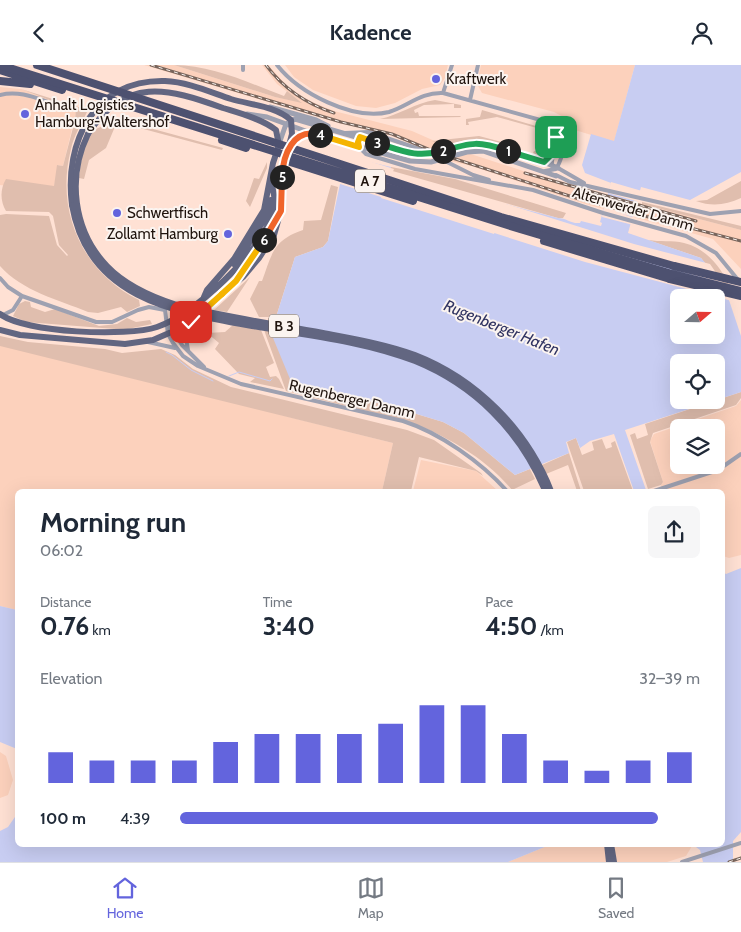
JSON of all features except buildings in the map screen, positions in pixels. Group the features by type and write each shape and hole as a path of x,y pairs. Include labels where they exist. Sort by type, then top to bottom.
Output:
{"highway":[{"name":"A 7","path":"0,65 520,229 672,274 741,291"},
{"name":"A 7","path":"37,65 501,217 741,284"},
{"name":"A 7","path":"0,70 603,260 741,296"},
{"path":"0,81 62,90"}],"main road":[{"name":"B 3","path":"290,124 283,115 260,106 182,83 151,81 129,87 109,97 93,111 85,132 76,176 79,214 94,249 107,266 122,279 146,293 177,305 379,344 416,355 438,366 479,392 508,420 532,453 550,489"},
{"name":"B 3","path":"279,145 278,135 273,128 179,93 166,91 146,92 127,98 114,104 99,118 85,132 76,147 71,170 71,198 74,217 80,234 91,254 104,271 143,298 165,307 210,318 362,345 404,357 435,370 464,388 500,420 527,455 545,489"},
{"path":"1,331 20,335 125,344 146,342 171,333 189,323 236,281 279,217 282,201 282,172 290,144 290,124"},
{"path":"204,297 206,290 234,259 260,218 268,196 270,178 279,145"},
{"path":"1,315 16,323 32,327 120,333 144,331 168,323 188,312 248,256 269,224 275,203 270,178"},
{"path":"607,847 609,862"},
{"path":"612,847 614,862"}],"street":[{"path":"277,65 291,81 312,95 364,113 391,111 425,95 442,93 543,119 555,124 562,133 563,147 554,168"},
{"path":"442,93 452,65"},
{"path":"470,99 478,65"},
{"path":"0,95 25,94 54,103"},
{"name":"Altenwerder Damm","path":"260,106 278,108 309,117 338,131"},
{"path":"237,113 267,117 290,124 279,145"},
{"path":"543,119 551,126 555,133 553,153 556,176 570,181 710,214 741,211"},
{"name":"Altenwerder Damm","path":"290,124 299,120 402,151 422,155 464,144 484,143 544,162 554,168"},
{"name":"Altenwerder Damm","path":"290,124 311,133 422,163 467,152 483,151 556,176"},
{"name":"Altenwerder Damm","path":"344,133 366,132 376,135 422,150 473,175 501,183"},
{"path":"290,144 303,134 311,133"},
{"name":"Altenwerder Damm","path":"360,137 376,135"},
{"path":"359,147 360,137"},
{"name":"Altenwerder Damm","path":"359,147 366,154 415,169 533,190 603,213 686,235 708,247 723,259 741,284"},
{"path":"544,162 553,153"},
{"path":"540,171 554,168 588,185"},
{"path":"0,278 8,287 22,296 100,323 112,322 138,310 153,307 165,310 171,333"},
{"path":"1,315 13,310 22,296"},
{"path":"189,323 186,338 189,352"},
{"name":"Rugenberger Damm","path":"171,333 177,349 192,363 241,384 403,421 420,427 478,464 506,489"},
{"name":"Rugenberger Damm","path":"171,333 204,367"},
{"path":"146,342 177,349"},
{"path":"660,489 718,470 741,455"},
{"path":"682,862 739,843"}],"shaded area":[{"path":"144,65 174,65 275,97 301,102 277,84 262,65 268,65 289,88 307,100 334,111 412,131 446,146 554,181 741,230 741,269 713,239 582,203 472,166 450,161 391,135 340,123"},
{"path":"174,65 216,71 284,96 287,91 302,103 275,97"},
{"path":"285,65 448,65 445,78 440,85 422,89 395,103 376,108 356,106 313,90 294,77"},
{"path":"481,65 635,65 614,142 575,130 567,119 554,112 482,93 477,84"},
{"path":"0,87 21,89 77,108 63,166 58,165 53,193 0,185"},
{"path":"21,89 88,110 72,144 67,172 67,195 70,217 88,256 102,273 119,288 139,300 140,306 127,312 121,307 98,313 88,312 30,288 9,275 0,266 0,215 6,214 49,216 57,245 68,255 59,245 53,216 49,212 6,211 3,203 2,191 6,179 54,186 57,165 63,166 75,120 76,108"},
{"path":"435,100 461,105 461,108 454,108 454,104 424,105 414,110 415,113 418,112 419,116 461,117 380,119 421,104"},
{"path":"482,110 546,129 550,140 547,154 540,156 533,153 534,151 539,152 540,149 544,150 547,135 543,134 544,130 497,117 468,122 469,125 466,125 466,119 480,117"},
{"path":"120,120 223,148 222,150 121,123 114,129 106,148 89,160 84,179 79,178 84,151 89,137 98,128"},
{"path":"479,136 517,146 516,150 485,140 465,140 446,146 432,141"},
{"path":"267,162 267,168 250,207 246,201 254,178 259,179"},
{"path":"391,167 455,179 566,213 563,218 558,218 389,170"},
{"path":"741,181 741,198 719,204 696,201 707,200"},
{"path":"331,185 338,187 328,241 323,247 295,257 276,317 259,317 250,299 259,281 262,281 271,256 279,243 285,238 303,230 304,221 321,220"},
{"path":"642,202 741,226 741,230 642,204"},
{"path":"648,240 680,242 699,249 718,266 730,288 723,287 701,258"},
{"path":"250,277 227,312 214,310"},
{"path":"25,301 30,302 31,307 45,312 55,309 99,326 117,324 127,318 136,322 150,320 152,324 128,329 115,329 26,322 13,316 19,304"},
{"path":"233,325 261,330 274,363 266,367 270,377 276,376 284,389 250,382 255,378 239,374 215,349 219,343 207,333 225,332"},
{"path":"264,330 271,332 387,405 443,422 464,433 515,475 530,469 535,479 511,489 502,478 477,458 436,433 407,421 286,391"},
{"path":"0,336 28,342 105,349 122,353 161,349 175,355 193,369 231,387 407,430 434,440 483,476 476,471 419,457 411,489 382,489 393,443 0,346"},
{"path":"0,338 281,415 393,443 382,489 15,489 15,610 0,606"},
{"path":"741,392 741,398 736,405 725,409 725,397"},
{"path":"741,400 741,555 729,558 725,557 725,489 662,489 663,482 650,441 654,434 670,429 670,474 725,474 725,419 698,419 736,406"},
{"path":"690,409 724,409 694,419 670,419 670,427 653,433 650,442 663,482 661,485 648,489 630,435 635,433 637,439 648,435 645,424"},
{"path":"576,438 582,455 594,450 592,442 602,439 606,449 612,447 611,443 615,441 632,489 583,489 567,442"},
{"path":"569,453 580,489 576,489 568,465 546,474 542,465"},
{"path":"421,460 476,471 496,489 414,489"},
{"path":"0,752 6,756 13,780 8,795 0,798"},
{"path":"545,847 691,847 686,856 667,862 508,862"}],"water":[{"name":"Rugenberger Hafen","path":"635,65 741,65 741,172 690,200 641,187 628,233 701,258 718,278 724,289 670,289 670,344 725,344 725,292 741,336 741,392 725,397 725,354 670,354 670,409 689,409 625,430 646,489 633,489 614,434 590,441 580,448 576,438 566,442 569,453 515,475 464,433 443,422 387,405 298,386 290,379 271,333 295,257 323,247 328,241 344,165 357,159 391,167 381,198 494,234 505,204 574,223 580,223 581,221 601,226 602,223 600,222 611,183 585,173 582,165 591,134 614,141"},
{"path":"741,568 741,832 733,841 733,862 703,862 700,850 696,847 725,847 726,574"},
{"path":"0,606 15,610 15,748 0,742"},
{"path":"15,817 15,847 545,847 508,862 0,862 0,831 8,827"}],"pier":[{"path":"356,157 394,169 388,184 341,169 346,160"},
{"path":"340,170 387,185 384,197 493,231 503,203 634,244 710,264 723,283 589,246 724,284 732,301 725,299 725,289 687,289 585,262 337,183"},
{"path":"611,182 642,191 639,202 608,193"},
{"path":"608,195 639,203 636,211 606,203"},
{"path":"605,204 636,212 635,217 622,214 635,218 633,225 602,217"}],"waterway":[{"path":"166,352 191,370 213,381"},
{"path":"229,376 239,372 270,381 272,379"}],"railway":[{"path":"151,65 341,122 392,134 440,154 579,199 741,241"},
{"path":"266,65 280,81 296,94 314,105 334,113"},
{"path":"525,173 696,221"},
{"path":"729,862 741,858"}],"place":[{"name":"Kraftwerk","path":"436,79"},
{"name":"Anhalt Logistics Hamburg-Waltershof","path":"25,114"},
{"name":"Schwertfisch","path":"117,213"},
{"name":"Zollamt Hamburg","path":"228,234"}],"route":[{"path":"191,322 236,281 279,217 282,201 283,166 290,144 303,134 311,133 359,147 358,140 360,137 417,155 427,155 464,144 484,143 544,162 550,159 553,153 556,137"}]}
